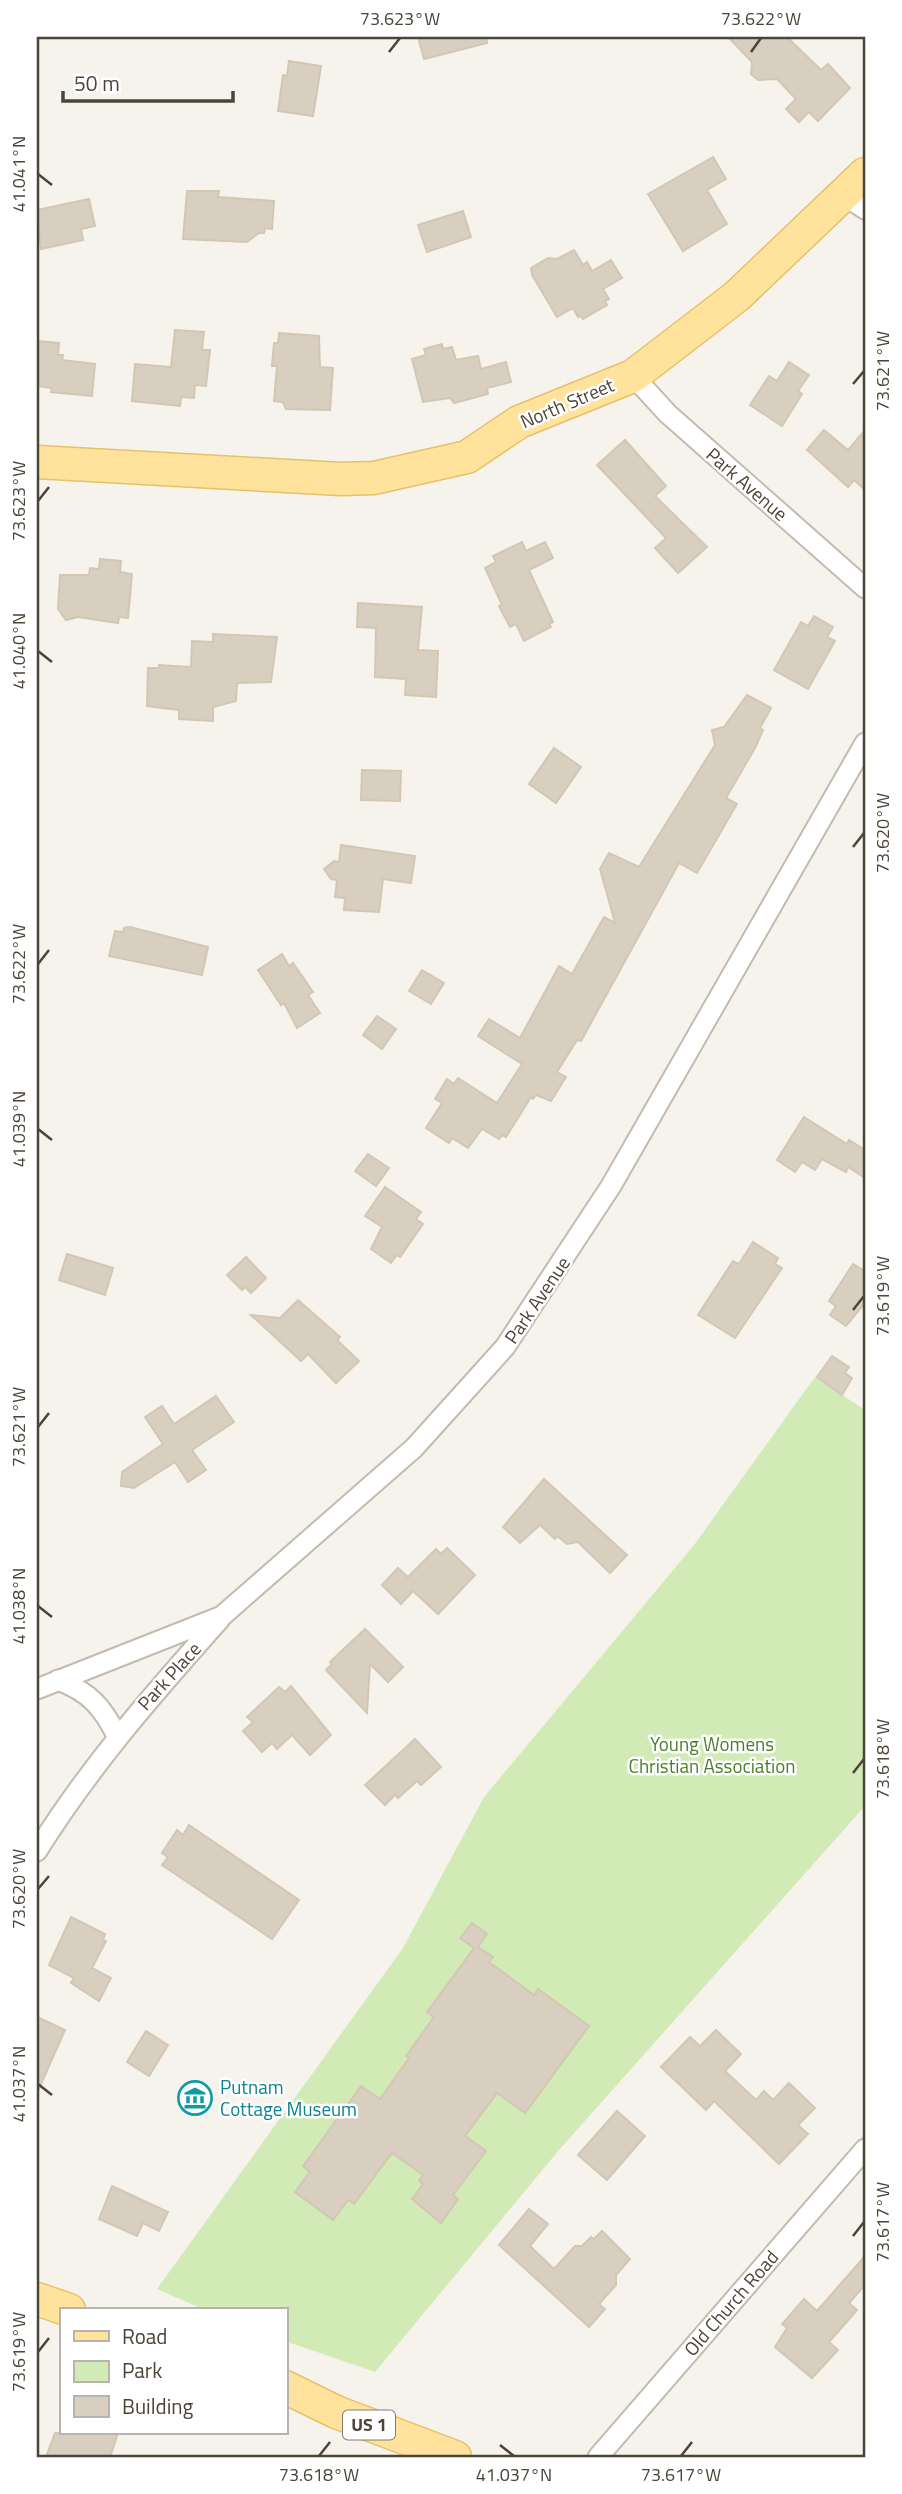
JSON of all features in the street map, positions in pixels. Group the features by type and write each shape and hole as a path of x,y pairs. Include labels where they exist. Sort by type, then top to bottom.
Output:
{"main road":[{"name":"North Street","path":"37,462 341,480 374,478 467,457 519,422 633,376 737,296 858,193"},
{"path":"37,2299 63,2308"},
{"name":"US 1","path":"287,2388 417,2451 455,2457"}],"street":[{"name":"Park Avenue","path":"633,376 668,414 865,588"},
{"name":"Park Avenue","path":"37,1689 222,1616 415,1448 505,1347 611,1186 865,743"},
{"name":"Park Place","path":"37,1851 117,1736 222,1616"},
{"path":"58,1680 82,1689 107,1717 117,1736"},
{"name":"Old Church Road","path":"598,2457 865,2150"}],"green space":[{"name":"Young Womens Christian Association","path":"815,1377 865,1410 865,1806 559,2150 375,2372 287,2342 287,2308 200,2308 157,2289 403,1948 484,1797 694,1545"}],"building":[{"path":"418,37 486,37 487,43 424,59"},
{"path":"728,37 787,37 821,70 828,64 850,88 818,121 809,112 799,122 786,109 796,99 777,79 758,80 751,74 752,62"},
{"path":"289,61 321,66 313,116 278,111 283,75 287,76"},
{"path":"713,157 726,179 707,190 727,224 683,251 648,194"},
{"path":"187,191 219,191 218,197 274,201 272,229 265,228 264,233 259,233 247,242 183,239"},
{"path":"89,199 95,226 81,229 83,240 41,249 37,210"},
{"path":"463,211 471,237 427,252 418,225"},
{"path":"574,250 583,265 587,262 592,271 611,260 622,278 603,289 609,299 605,301 607,305 583,319 578,317 573,308 557,317 532,275 531,268 548,258 557,259"},
{"path":"175,330 204,332 202,350 210,350 206,386 195,385 194,398 181,397 180,406 132,401 135,364 171,367"},
{"path":"279,333 319,336 320,367 333,368 330,410 286,409 283,402 274,401 277,366 272,366 274,343 278,343"},
{"path":"38,341 59,343 58,355 63,355 62,360 95,364 92,396 51,392 52,388 37,386"},
{"path":"442,344 443,349 452,347 456,360 478,356 481,369 506,362 511,382 487,388 488,394 454,403 450,398 423,402 412,359 426,355 424,349"},
{"path":"789,362 809,375 798,391 802,394 782,426 750,405 769,376 777,381"},
{"path":"824,430 848,450 865,430 865,490 854,480 848,487 807,450"},
{"path":"625,440 666,486 655,496 707,547 678,573 655,548 666,538 597,465"},
{"path":"522,542 526,551 545,542 553,558 529,570 553,622 549,624 551,627 524,641 516,624 510,627 485,568 496,562 493,556"},
{"path":"100,559 121,561 120,572 132,574 128,618 119,617 118,623 78,617 66,620 58,609 60,575 89,575 90,568 99,569"},
{"path":"358,603 422,607 418,650 438,651 436,697 405,695 406,679 375,677 376,628 357,627"},
{"path":"814,616 833,627 827,637 835,641 808,689 774,670 801,622 808,626"},
{"path":"213,634 277,637 271,682 237,683 236,701 213,707 213,721 179,719 179,710 147,706 148,668 159,668 159,665 191,667 192,641 213,642"},
{"path":"747,695 771,708 760,728 763,730 755,748 726,798 737,804 697,873 679,863 581,1041 577,1040 557,1072 566,1077 551,1101 536,1095 533,1099 531,1097 506,1137 502,1135 499,1139 482,1129 468,1148 452,1138 449,1143 426,1128 442,1103 435,1099 447,1079 454,1084 458,1078 497,1103 522,1064 478,1036 489,1019 520,1038 559,966 572,974 604,917 615,923 600,869 609,853 639,867 715,745 712,730 724,727"},
{"path":"554,748 581,767 556,803 529,784"},
{"path":"362,770 401,771 400,801 361,800"},
{"path":"341,845 415,856 411,883 383,879 379,912 344,910 345,898 335,897 337,880 331,879 324,869 334,861 339,862"},
{"path":"130,927 208,947 202,975 109,956 115,931 123,932 124,928"},
{"path":"282,954 289,966 293,963 313,992 308,995 320,1013 297,1028 284,1003 281,1005 258,970"},
{"path":"422,970 444,983 431,1004 409,991"},
{"path":"377,1016 396,1029 382,1049 363,1035"},
{"path":"804,1117 847,1144 849,1140 865,1150 865,1178 848,1167 846,1172 822,1159 815,1170 802,1162 795,1172 777,1160"},
{"path":"368,1154 389,1168 376,1186 355,1171"},
{"path":"385,1187 421,1212 416,1219 423,1224 400,1257 397,1255 391,1263 371,1249 382,1227 365,1216"},
{"path":"753,1242 778,1258 775,1264 782,1268 735,1338 698,1315 733,1261 739,1264"},
{"path":"67,1254 113,1268 105,1295 59,1280"},
{"path":"246,1257 266,1278 251,1293 245,1287 242,1290 227,1275"},
{"path":"853,1264 865,1271 865,1303 846,1326 830,1315 836,1306 829,1301"},
{"path":"298,1300 340,1337 337,1340 359,1361 336,1383 308,1354 301,1361 251,1315 280,1318"},
{"path":"832,1356 849,1367 845,1373 852,1378 842,1395 817,1377"},
{"path":"216,1396 234,1422 192,1450 206,1470 188,1482 175,1462 134,1488 121,1486 122,1472 163,1444 145,1417 162,1406 174,1424"},
{"path":"544,1479 627,1555 610,1573 578,1542 567,1544 557,1536 555,1539 540,1525 520,1543 503,1527"},
{"path":"447,1548 475,1575 438,1614 413,1591 401,1604 382,1585 398,1568 408,1577 436,1549 441,1554"},
{"path":"365,1629 403,1667 388,1682 370,1664 367,1713 326,1670 332,1664 330,1662"},
{"path":"291,1686 331,1735 310,1755 292,1735 277,1749 272,1743 262,1752 243,1731 253,1722 247,1717 279,1687 285,1692"},
{"path":"415,1739 441,1767 421,1785 417,1781 398,1798 395,1795 385,1805 365,1785"},
{"path":"189,1825 299,1900 272,1939 162,1865 168,1857 162,1853 177,1830 183,1835"},
{"path":"71,1917 105,1934 103,1940 106,1941 92,1968 111,1978 99,2001 71,1983 74,1978 49,1965"},
{"path":"472,1923 487,1934 478,1947 493,1957 489,1962 534,1995 538,1989 589,2026 525,2113 497,2093 465,2136 486,2151 453,2195 458,2199 441,2223 412,2199 423,2184 419,2181 423,2175 392,2153 354,2204 348,2200 333,2220 295,2192 310,2172 303,2166 361,2086 380,2099 409,2058 406,2056 434,2017 427,2012 474,1948 460,1938"},
{"path":"37,2017 65,2030 37,2093"},
{"path":"716,2030 741,2054 725,2071 756,2100 764,2091 773,2100 789,2083 815,2108 798,2125 808,2134 779,2164 714,2101 706,2110 661,2067 690,2037 700,2046"},
{"path":"146,2031 168,2045 149,2076 127,2062"},
{"path":"617,2111 645,2136 607,2180 578,2155"},
{"path":"112,2186 168,2212 159,2231 143,2223 137,2236 99,2219"},
{"path":"529,2209 548,2224 530,2246 554,2269 575,2246 582,2246 602,2231 630,2259 616,2275 616,2285 599,2304 605,2309 589,2327 499,2245"},
{"path":"865,2256 865,2285 849,2303 857,2310 829,2342 838,2350 812,2378 775,2347 787,2328 782,2324 804,2299 817,2311"},
{"path":"55,2433 118,2434 110,2457 46,2457"}],"place":[{"name":"Putnam Cottage Museum","path":"195,2098"}]}
